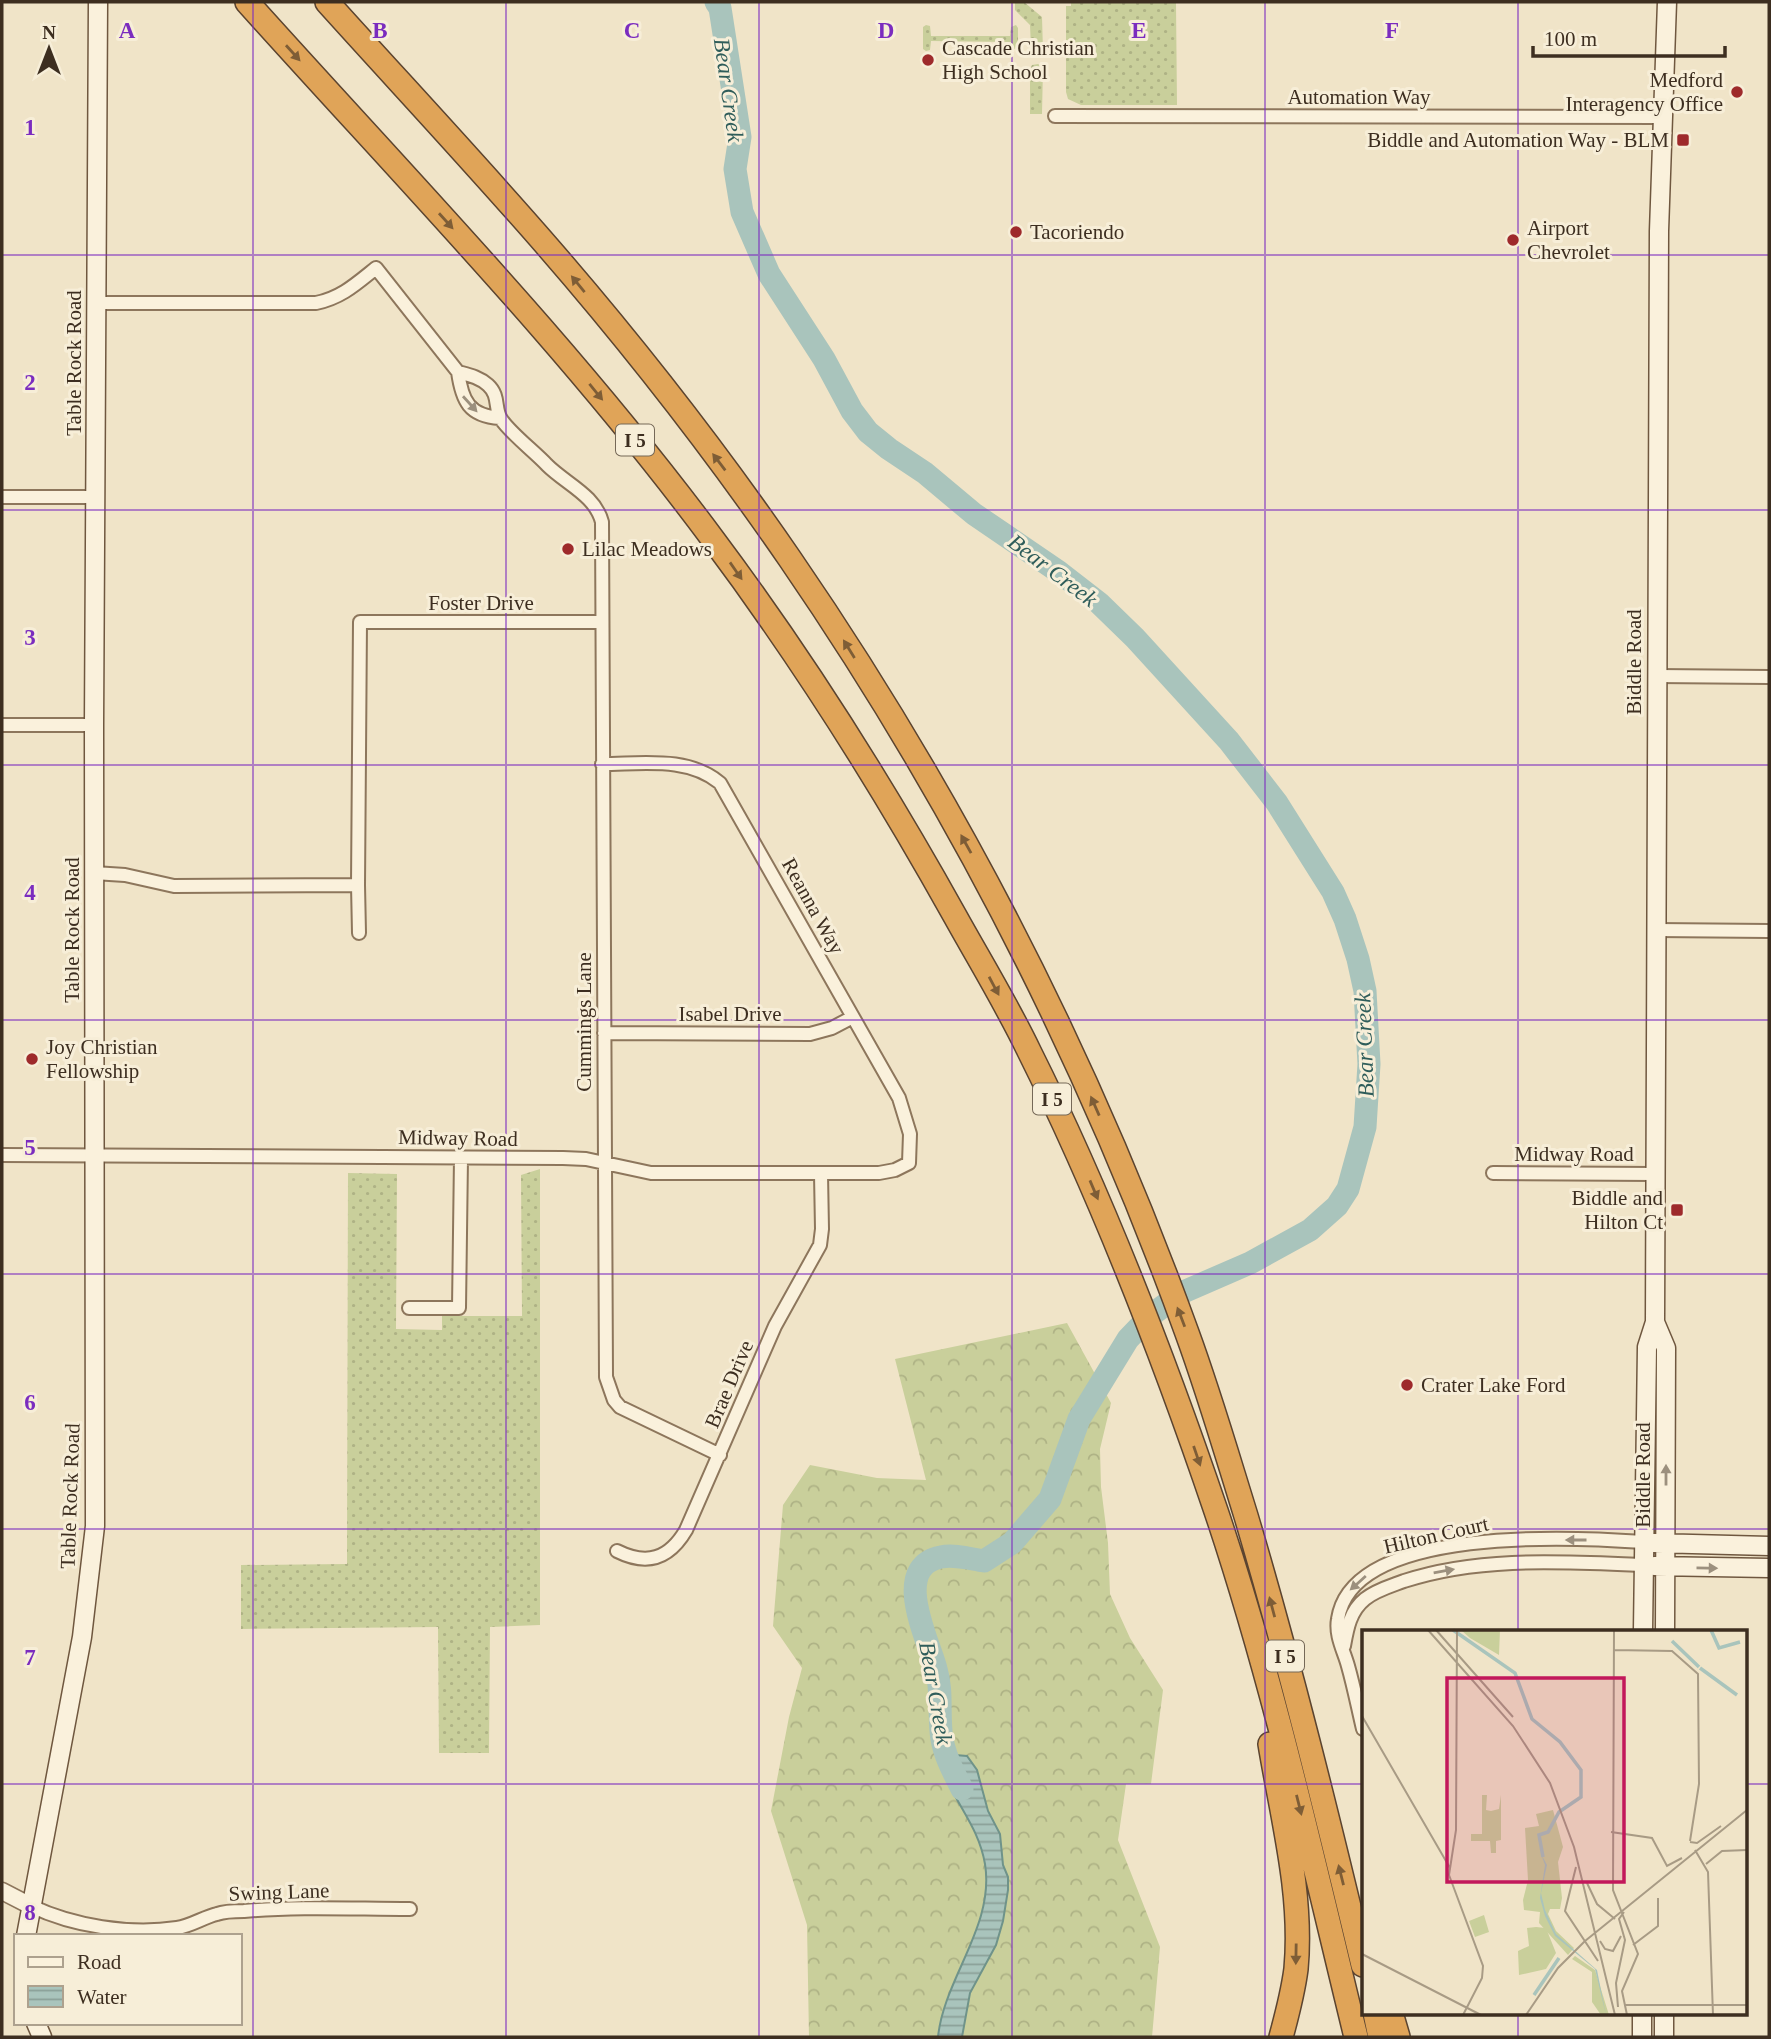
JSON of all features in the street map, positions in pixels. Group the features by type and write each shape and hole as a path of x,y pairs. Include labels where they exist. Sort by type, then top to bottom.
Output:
{"highway":[{"name":"I 5","path":"247,2 595,389 713,539 818,688 918,850 1029,1050 1130,1277 1218,1518 1270,1692 1356,2037"},
{"name":"I 5","path":"327,2 548,247 674,401 828,615 902,732 1000,904 1102,1121 1160,1259 1202,1375 1269,1594 1360,1945"},
{"path":"1270,1692 1269,1742 1291,1866 1297,1919 1296,1969 1281,2037"},
{"path":"1375,2014 1380,2037"},
{"path":"1391,2014 1398,2037"}],"main road":[{"name":"Table Rock Road","path":"26,1934 82,1637 95,1526 94,725 98,2"},
{"name":"Biddle Road","path":"1643,1630 1647,1347 1655,1322 1659,231 1667,2"},
{"name":"Biddle Road","path":"1655,1322 1666,1348 1665,1630"},
{"path":"1644,1542 1769,1546"},
{"path":"1644,1565 1769,1569"},
{"path":"1642,2014 1642,2037"},
{"path":"1664,2014 1664,2037"}],"street":[{"name":"Automation Way","path":"1055,116 1662,117"},
{"path":"97,303 316,303 332,300 347,292 376,268 458,373 461,393 469,406 484,417 500,418 497,397 489,385 478,377 458,373"},
{"name":"Cummings Lane","path":"500,418 559,477 591,499 602,522 605,1367 608,1387 614,1400 631,1414 720,1455"},
{"path":"2,497 97,496"},
{"name":"Foster Drive","path":"358,885 360,622 602,622"},
{"path":"1657,676 1769,677"},
{"path":"2,726 94,725"},
{"name":"Reanna Way","path":"602,764 677,764 709,773 720,783 904,1110 910,1134 909,1163"},
{"path":"94,873 125,875 174,886 358,885 359,933"},
{"path":"1656,930 1769,931"},
{"name":"Isabel Drive","path":"604,1033 810,1034 832,1028 853,1017"},
{"name":"Midway Road","path":"2,1155 586,1159 640,1172 821,1174 887,1172 909,1163"},
{"path":"409,1308 459,1308 461,1158"},
{"name":"Midway Road","path":"1493,1173 1655,1174"},
{"name":"Brae Drive","path":"617,1551 631,1558 646,1560 660,1556 680,1541 775,1326 820,1245 821,1174"},
{"name":"Hilton Court","path":"1362,1724 1337,1633 1337,1621 1349,1591 1363,1577 1392,1562 1464,1544 1498,1540 1644,1542"},
{"name":"Hilton Court","path":"1343,1650 1348,1623 1364,1599 1378,1591 1426,1574 1496,1563 1644,1565"},
{"path":"2,1891 31,1906"},
{"name":"Swing Lane","path":"31,1906 53,1917 109,1928 149,1930 179,1928 218,1913 250,1910 410,1909"}],"green space":[{"path":"1015,2 1024,2 1042,17 1043,51 1031,48 1030,25 1015,10"},
{"path":"1071,2 1176,3 1177,105 1081,105 1068,99 1066,6 1071,6"},
{"path":"1016,25 1018,48 1011,50 1011,42 931,41 930,50 926,51 923,49 923,27 930,26 931,36 1010,36 1011,27"},
{"path":"1032,65 1043,67 1042,114 1030,114 1030,69"},
{"path":"540,1169 540,1625 490,1627 489,1753 439,1753 438,1627 241,1629 241,1565 347,1564 348,1173 397,1174 396,1329 442,1330 442,1316 522,1316 521,1175"},
{"path":"1067,1323 1111,1403 1100,1449 1110,1594 1130,1638 1163,1690 1151,1784 1126,1784 1118,1840 1160,1947 1152,2037 809,2037 807,1925 771,1811 789,1717 802,1668 773,1626 783,1505 810,1465 877,1478 926,1480 895,1359"}],"water":[{"path":"955,1755 967,1756 977,1770 988,1811 1000,1834 1008,1890 996,1945 970,1993 962,2037 938,2037 949,1994 983,1909 986,1887 982,1849 952,1791 943,1766"}],"waterway":[{"name":"Bear Creek","path":"716,2 720,8 740,137 735,169 742,212 769,274 824,359 852,411 868,432 889,449 925,473 974,514 1099,603 1135,638 1229,741 1277,803 1333,892 1358,959 1365,991 1369,1064 1365,1127 1348,1189 1337,1206 1310,1230 1250,1263 1181,1293 1150,1316 1128,1339 1079,1419 1050,1499 1012,1543 984,1561 957,1556 941,1557 926,1564 918,1575 915,1589 917,1606 938,1678 942,1739 962,1789"}],"place":[{"name":"Cascade Christian High School","path":"928,60"},
{"name":"Medford Interagency Office","path":"1737,92"},
{"name":"Biddle and Automation Way - BLM","path":"1683,140"},
{"name":"Tacoriendo","path":"1016,232"},
{"name":"Airport Chevrolet","path":"1513,240"},
{"name":"Lilac Meadows","path":"568,549"},
{"name":"Joy Christian Fellowship","path":"32,1059"},
{"name":"Biddle and Hilton Ct","path":"1677,1210"},
{"name":"Crater Lake Ford","path":"1407,1385"}]}
